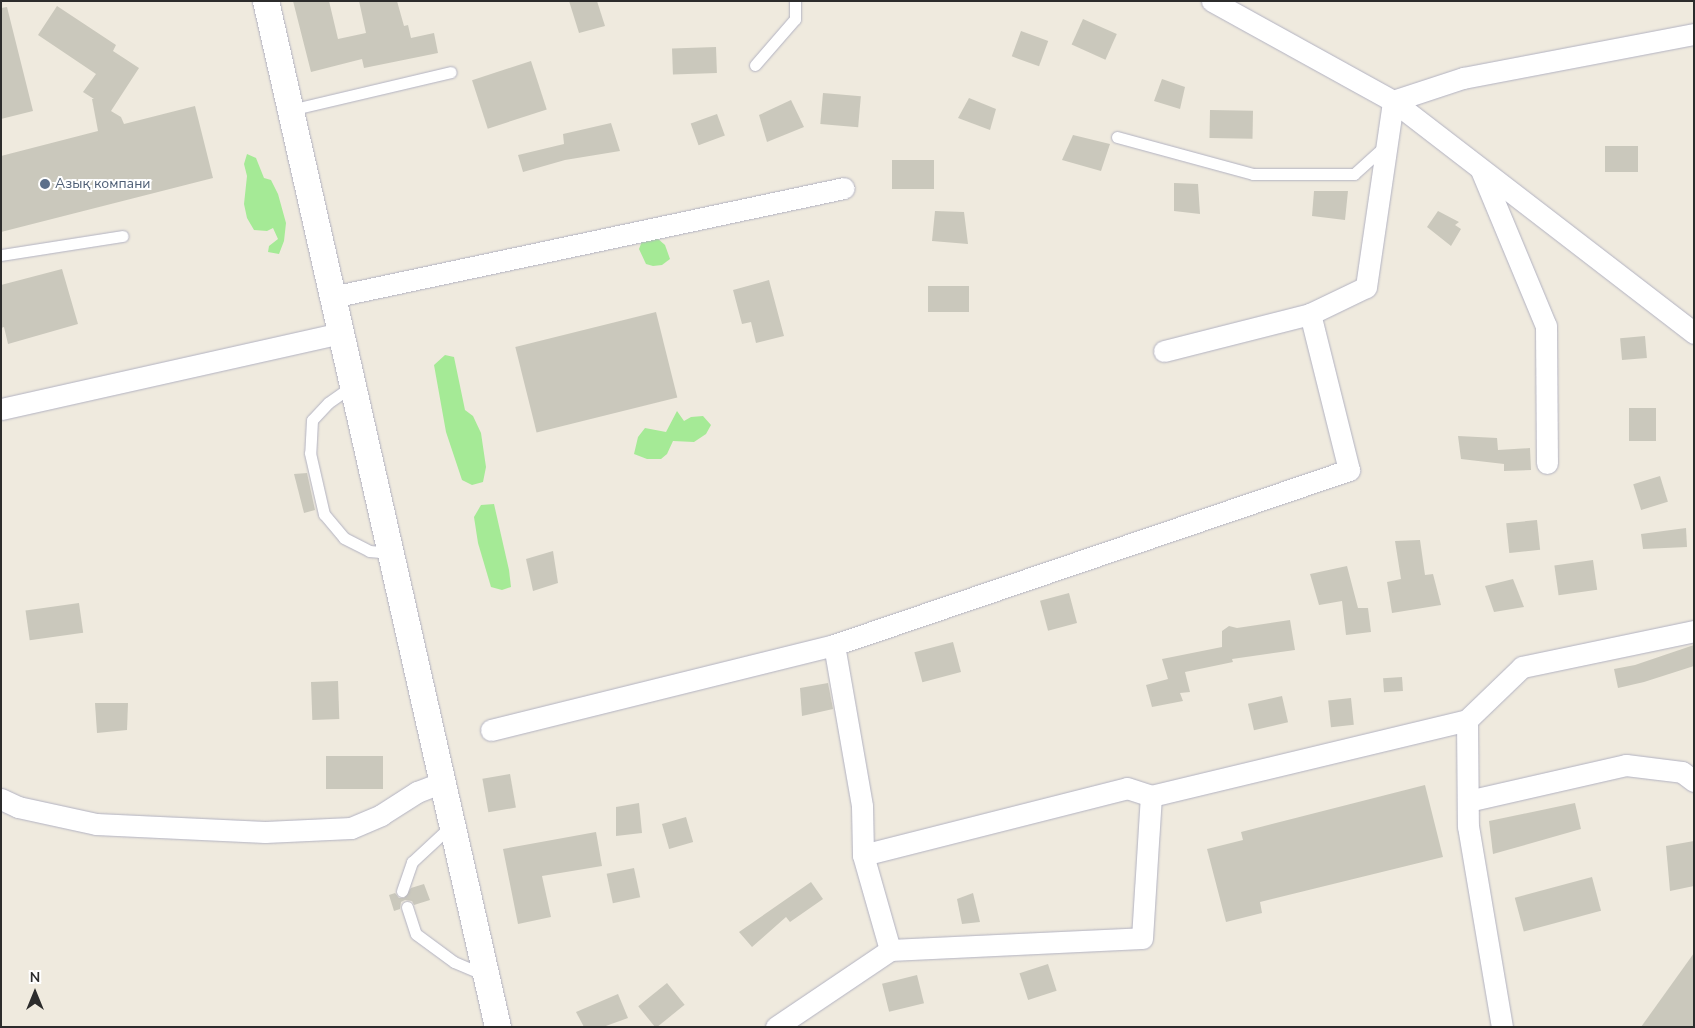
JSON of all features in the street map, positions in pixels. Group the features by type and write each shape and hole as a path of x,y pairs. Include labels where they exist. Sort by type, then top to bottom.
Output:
{"street":[{"path":"266,1 498,1027"},
{"path":"1222,4 1393,101 1694,333"},
{"path":"1393,101 1463,78 1694,34"},
{"path":"1164,351 1310,314 1366,287 1393,101"},
{"path":"1480,168 1546,326 1547,462"},
{"path":"332,297 844,188"},
{"path":"491,730 834,645 1350,470 1310,314"},
{"path":"1,409 340,333"},
{"path":"863,854 1128,788 1151,796 1467,720 1522,667 1694,632"},
{"path":"834,645 862,806 863,854 890,950"},
{"path":"1467,720 1468,826 1502,1027"},
{"path":"1468,801 1626,765 1682,772 1694,781"},
{"path":"1,799 18,807 96,824 264,832 351,828 381,814 417,792 443,782"},
{"path":"776,1027 890,950 1142,938 1151,796"}],"lane":[{"path":"755,66 794,20 795,1"},
{"path":"290,110 451,72"},
{"path":"1118,137 1253,174 1354,174 1385,146 1393,101"},
{"path":"1,255 123,236"},
{"path":"352,386 328,403 312,420 310,453 324,514 344,538 369,551 390,553"},
{"path":"402,891 412,862 452,825"},
{"path":"407,907 416,934 454,962 487,976"}],"green space":[{"path":"247,154 256,158 264,178 271,180 278,194 286,223 284,241 279,254 268,252 269,246 278,239 273,228 267,231 254,230 247,218 244,204 247,176 244,164"},
{"path":"657,238 665,245 670,259 662,265 653,266 646,264 639,249 642,241"},
{"path":"445,355 454,357 465,410 473,416 481,433 486,467 483,482 472,485 462,480 446,432 434,365"},
{"path":"677,411 684,421 691,417 703,416 711,425 706,434 694,442 673,441 667,454 661,459 647,459 634,454 638,437 645,428 666,432"},
{"path":"494,504 511,587 502,590 491,587 478,543 474,517 481,505"}],"building":[{"path":"293,1 329,1 338,39 366,33 359,1 397,1 404,26 408,25 411,38 434,33 438,53 364,68 362,59 311,72"},
{"path":"569,1 597,1 605,26 579,33"},
{"path":"57,6 116,45 113,51 139,68 111,111 121,117 124,124 195,106 213,178 1,232 1,156 98,131 92,99 94,99 83,92 96,74 38,35"},
{"path":"7,7 33,111 1,119 1,8"},
{"path":"1083,19 1117,34 1105,60 1072,45"},
{"path":"1021,31 1048,41 1039,66 1012,56"},
{"path":"716,47 717,73 673,75 672,49"},
{"path":"531,61 547,110 488,129 472,80"},
{"path":"1162,79 1185,87 1180,109 1154,101"},
{"path":"823,93 861,96 858,127 820,124"},
{"path":"969,98 996,109 990,130 958,118"},
{"path":"791,100 804,127 767,142 759,115"},
{"path":"1210,110 1253,111 1253,139 1210,138"},
{"path":"717,114 725,136 699,145 691,124"},
{"path":"611,123 620,151 565,160 523,172 518,155 564,144 563,134"},
{"path":"1073,135 1110,144 1101,171 1062,160"},
{"path":"1605,146 1638,146 1638,172 1605,172"},
{"path":"892,160 934,160 934,189 892,189"},
{"path":"1174,183 1198,184 1200,214 1174,211"},
{"path":"1314,191 1348,191 1345,220 1312,216"},
{"path":"935,211 964,212 968,244 932,241"},
{"path":"1438,211 1459,222 1455,225 1461,229 1451,246 1427,227"},
{"path":"62,269 78,324 8,344 4,327 1,328 1,285"},
{"path":"769,280 784,336 756,343 751,322 742,324 733,290"},
{"path":"928,286 969,286 969,312 928,312"},
{"path":"656,312 677,397 537,432 515,347"},
{"path":"1645,336 1647,358 1622,360 1620,338"},
{"path":"1629,408 1656,408 1656,441 1629,441"},
{"path":"1458,436 1497,438 1498,450 1530,448 1531,470 1504,471 1504,464 1461,459"},
{"path":"307,473 315,510 304,513 294,474"},
{"path":"1660,476 1668,502 1641,510 1633,484"},
{"path":"1537,520 1540,550 1509,553 1506,523"},
{"path":"1686,528 1687,547 1643,549 1641,534"},
{"path":"1420,540 1425,575 1433,574 1441,605 1392,613 1387,582 1401,579 1395,541"},
{"path":"553,551 558,583 533,591 526,559"},
{"path":"1593,560 1597,590 1559,595 1554,565"},
{"path":"1347,566 1358,608 1368,608 1371,632 1346,635 1342,601 1319,605 1310,574"},
{"path":"1513,579 1524,607 1494,612 1485,586"},
{"path":"1069,593 1077,623 1048,631 1040,601"},
{"path":"79,603 83,633 30,640 26,611"},
{"path":"1290,620 1295,650 1232,659 1233,662 1185,672 1190,692 1180,693 1183,701 1152,707 1146,685 1168,679 1162,659 1222,647 1222,631 1229,626 1237,628"},
{"path":"953,642 961,672 922,682 914,652"},
{"path":"1694,645 1694,666 1618,688 1614,669 1635,665"},
{"path":"1402,677 1403,691 1384,692 1383,678"},
{"path":"338,681 339,719 312,720 311,682"},
{"path":"828,683 833,709 802,716 800,688"},
{"path":"1282,696 1288,722 1254,730 1248,704"},
{"path":"1351,698 1354,725 1331,727 1328,700"},
{"path":"95,703 128,703 127,730 97,733"},
{"path":"326,756 383,756 383,789 326,789"},
{"path":"510,774 516,807 488,812 482,779"},
{"path":"1425,785 1443,857 1260,902 1262,913 1226,922 1207,849 1243,840 1241,832"},
{"path":"639,803 642,833 616,836 616,807"},
{"path":"1575,803 1581,829 1493,854 1489,821"},
{"path":"686,817 693,842 669,849 662,824"},
{"path":"596,832 602,866 542,876 551,917 518,924 503,849"},
{"path":"1694,841 1694,886 1670,891 1666,846"},
{"path":"634,868 640,897 613,903 607,874"},
{"path":"1592,877 1601,911 1524,932 1515,898"},
{"path":"811,882 823,899 790,922 786,917 752,947 739,932"},
{"path":"424,884 430,900 414,905 412,901 405,900 401,902 400,909 394,911 389,895 395,893 399,898 404,898 411,888"},
{"path":"973,893 980,922 962,924 957,899"},
{"path":"1694,953 1694,1027 1641,1027"},
{"path":"1048,964 1057,991 1028,1000 1019,973"},
{"path":"917,975 924,1003 889,1012 882,984"},
{"path":"667,983 685,1005 657,1027 655,1027 638,1006"},
{"path":"618,994 628,1018 603,1027 584,1027 576,1012"}],"place":[{"name":"Азық компани","path":"45,184"}]}
